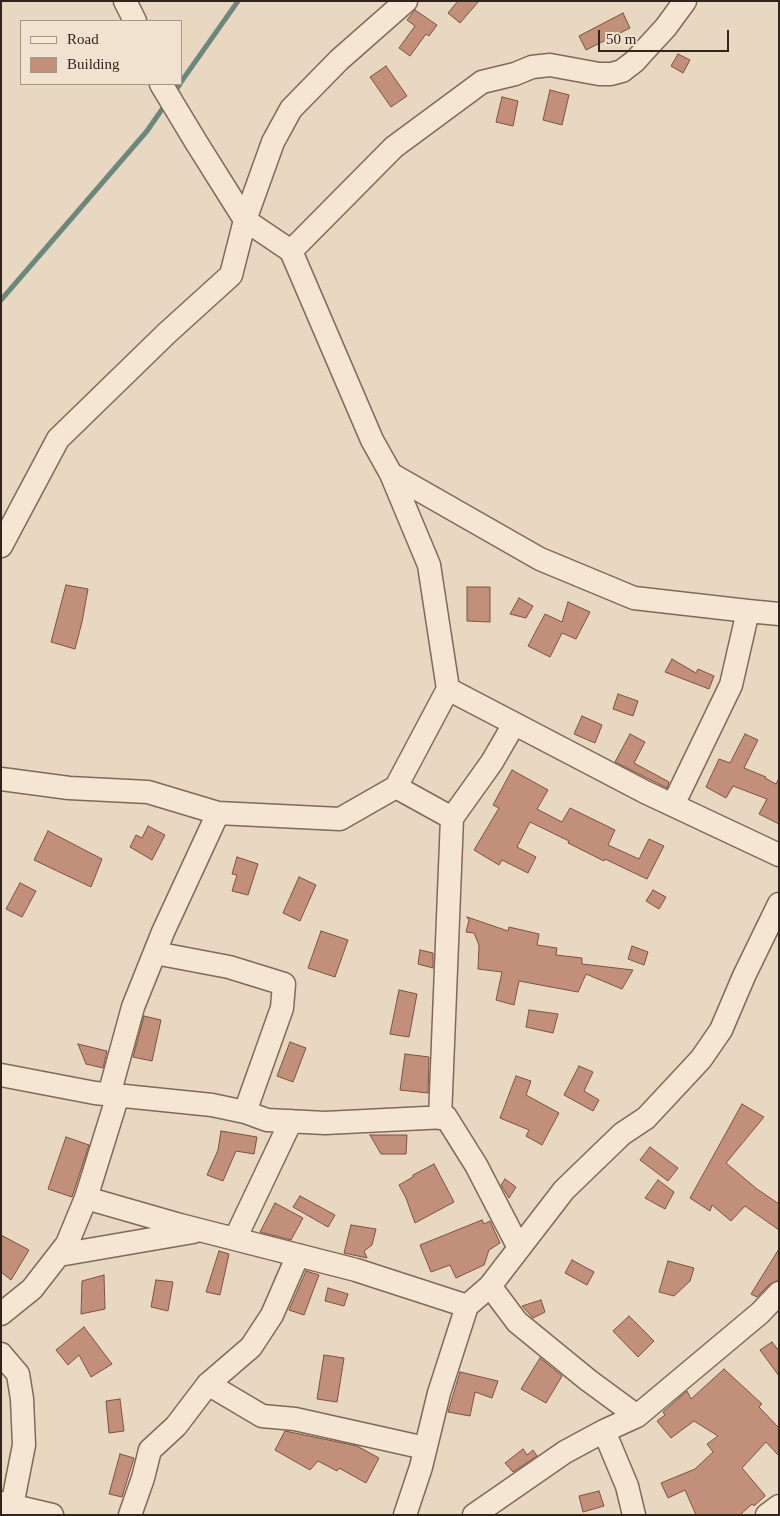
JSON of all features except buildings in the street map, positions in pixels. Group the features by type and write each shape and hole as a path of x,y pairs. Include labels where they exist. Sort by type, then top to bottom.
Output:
{"street":[{"path":"124,1 134,20"},
{"path":"1,546 58,440 167,333 231,275 246,220 272,142 291,110 339,60 406,1"},
{"path":"291,251 394,147 482,82 515,74 532,67 550,65 599,74 611,74 622,71 666,27 685,1"},
{"path":"1,779 69,788 148,792 218,813 340,819 396,787 448,690 429,566 390,474 372,440 291,251 246,220 162,85"},
{"path":"390,474 540,558 634,598 779,614"},
{"path":"673,805 731,685 748,611"},
{"path":"448,690 673,805 779,855"},
{"path":"440,1118 452,818 492,762 514,724"},
{"path":"396,787 452,818"},
{"path":"1,1314 32,1289 67,1244 86,1198 114,1095 133,1007 155,953 218,813"},
{"path":"405,1515 439,1393 467,1306 490,1286 564,1190 622,1134 646,1118 700,1059 721,1030 744,976 779,904"},
{"path":"155,953 228,967 284,984 282,1008 245,1112"},
{"path":"1,1075 95,1093 212,1105 245,1112 267,1120 325,1123 446,1117 476,1165 519,1248"},
{"path":"235,1239 291,1121"},
{"path":"86,1198 356,1270 467,1306"},
{"path":"59,1254 201,1230"},
{"path":"130,1515 143,1478 150,1450 176,1426 208,1384 251,1347 272,1315 298,1256"},
{"path":"490,1286 517,1322 588,1380 637,1416"},
{"path":"474,1515 565,1452 637,1416 770,1316 779,1293"},
{"path":"1,1354 18,1374 22,1398 24,1445 6,1505 52,1515"},
{"path":"208,1384 262,1416 295,1419 425,1448"},
{"path":"604,1431 627,1486 634,1515"},
{"path":"767,1515 779,1506"}],"waterway":[{"path":"182,81 238,1"},
{"path":"173,94 179,85"},
{"path":"1,300 147,131 165,105"}]}
